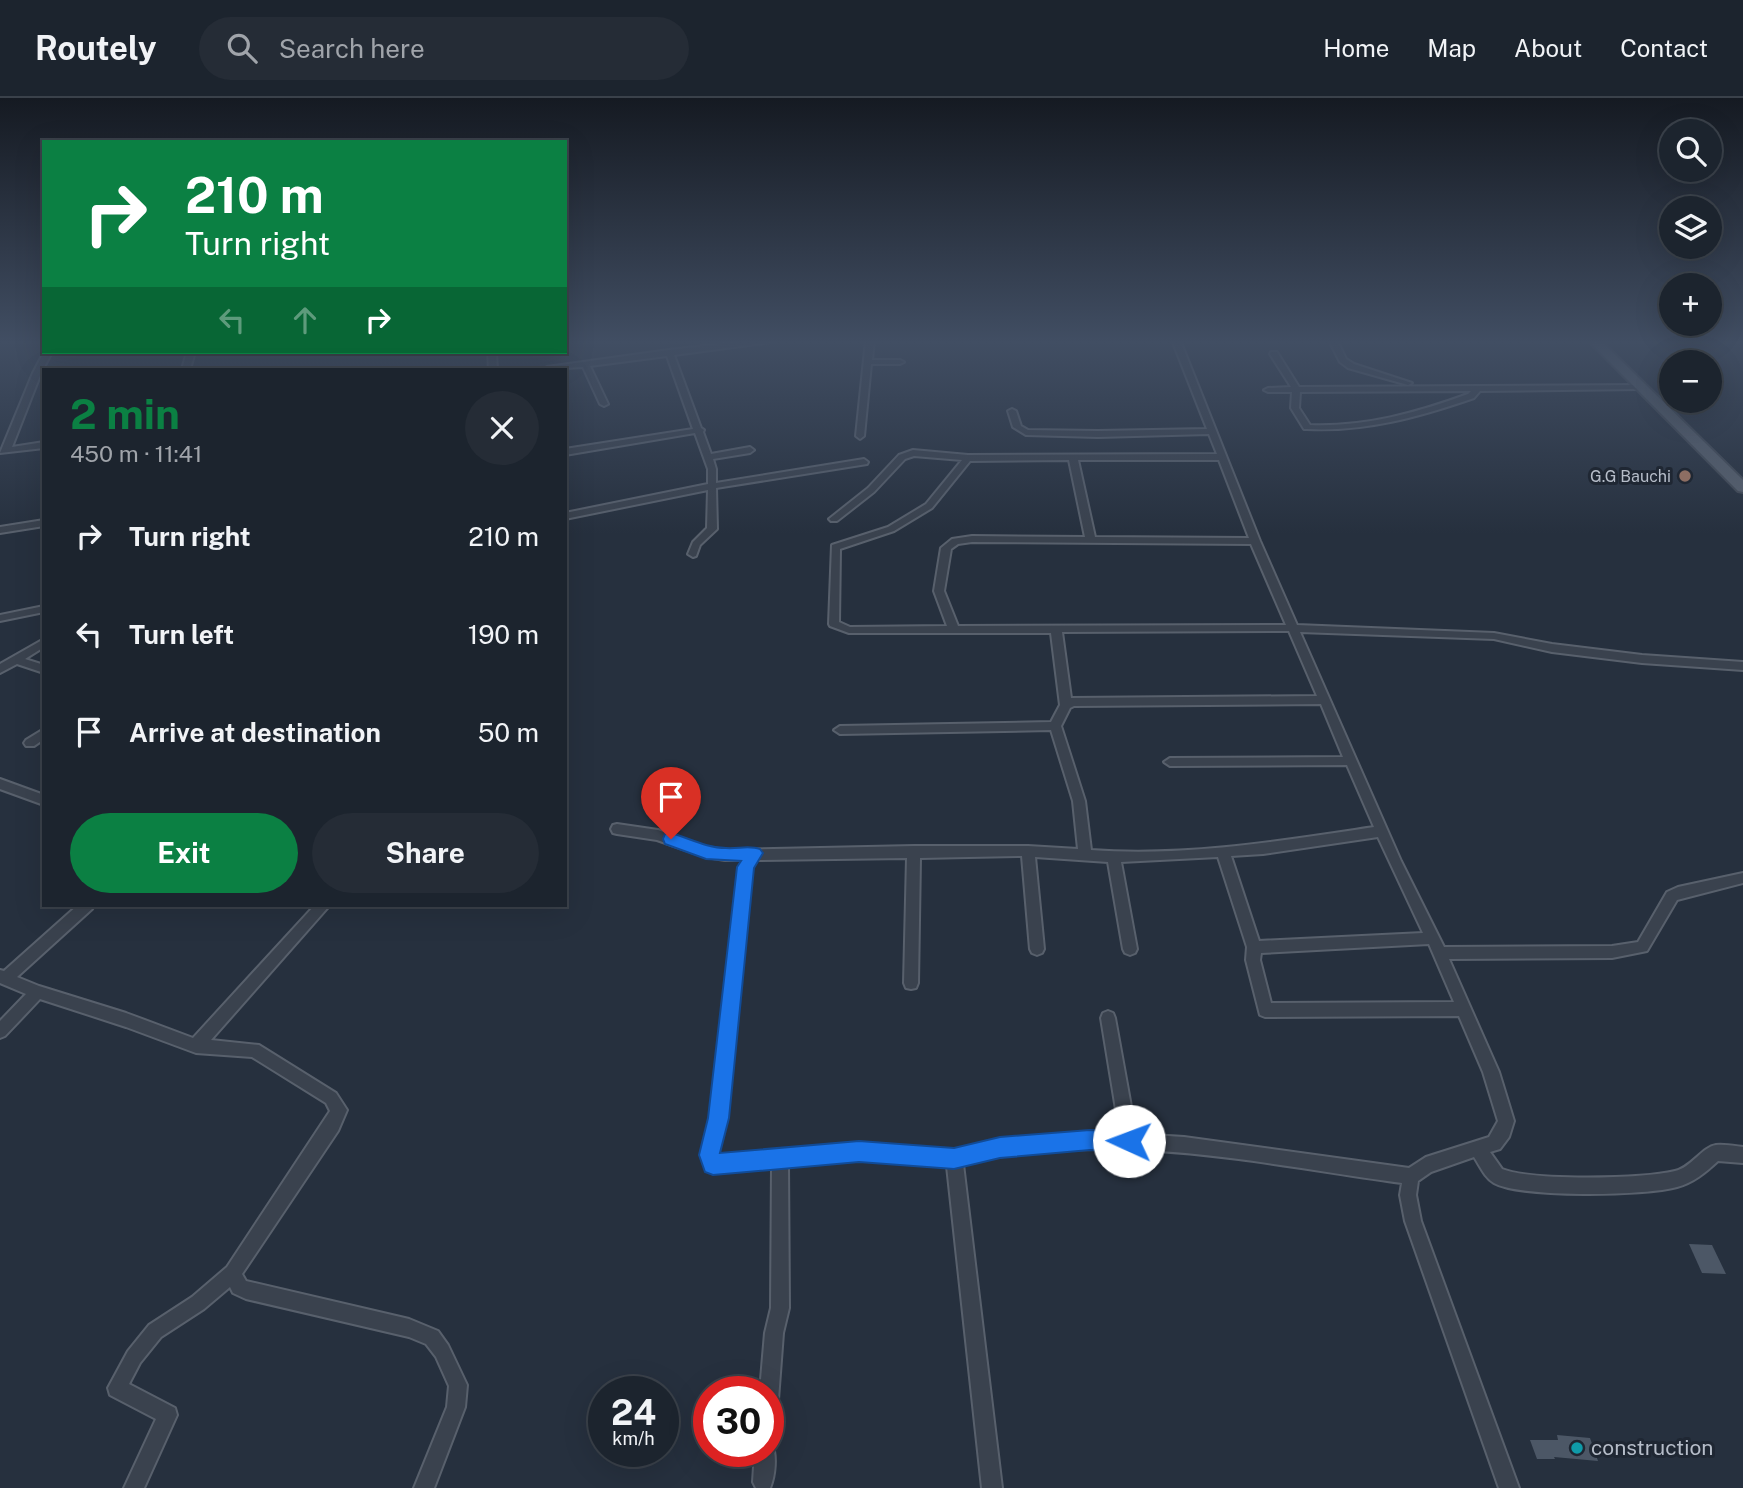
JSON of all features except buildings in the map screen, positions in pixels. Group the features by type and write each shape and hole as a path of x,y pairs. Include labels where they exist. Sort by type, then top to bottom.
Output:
{"main road":[{"path":"1659,405 1743,488"},
{"path":"1672,405 1743,475"}],"street":[{"path":"4,450 23,405"},
{"path":"690,405 709,457 713,486 712,529 696,544 693,554"},
{"path":"860,436 863,405"},
{"path":"1201,405 1255,541 1491,1072 1506,1121 1503,1131 1494,1143 1426,1165 1411,1177 1408,1195 1413,1221 1509,1488"},
{"path":"1295,405 1307,427 1322,428 1364,425 1426,412 1446,405"},
{"path":"1012,411 1017,427 1026,432 1098,434 1211,431"},
{"path":"567,452 700,430"},
{"path":"4,450 42,445"},
{"path":"709,457 750,450"},
{"path":"834,519 871,490 902,457 913,453 968,458 1221,457"},
{"path":"968,458 929,506 891,529 839,545 835,550 836,627 849,631 1295,628 1494,636 1552,648 1642,659 1743,666"},
{"path":"1073,458 1091,541"},
{"path":"567,516 713,486 864,462"},
{"path":"0,530 42,523"},
{"path":"954,630 939,591 946,548 955,541 1255,541"},
{"path":"0,618 42,610"},
{"path":"1056,629 1066,705 1055,726 1079,802 1085,854"},
{"path":"0,668 42,643"},
{"path":"15,659 42,668"},
{"path":"1066,705 1072,702 1325,700"},
{"path":"840,730 1055,726"},
{"path":"30,743 42,734"},
{"path":"1170,762 1352,761"},
{"path":"0,784 42,799"},
{"path":"617,829 658,835 706,852 725,855 1028,851 1114,857 1223,853 1330,841 1382,831"},
{"path":"1028,851 1037,949"},
{"path":"911,983 914,852"},
{"path":"754,853 746,867 719,1118 709,1155 713,1164 859,1152 954,1158 1000,1147 1090,1140 1184,1145 1411,1177"},
{"path":"1223,853 1254,947 1253,960 1265,1010 1462,1009"},
{"path":"1114,857 1130,949"},
{"path":"1438,953 1612,952 1638,949 1645,944 1672,897 1678,892 1743,878"},
{"path":"85,907 3,977 37,992 126,1020 196,1046 254,1050 331,1098 340,1110 233,1273 198,1303 155,1331 134,1357 117,1388 169,1415 134,1488"},
{"path":"196,1046 321,907"},
{"path":"1254,947 1433,938"},
{"path":"0,1031 37,992"},
{"path":"1108,1018 1129,1141"},
{"path":"1478,1149 1496,1175 1504,1179 1608,1184 1675,1180 1702,1166 1715,1153 1743,1155"},
{"path":"954,1158 992,1488"},
{"path":"771,1376 774,1334 780,1308 780,1160"},
{"path":"233,1273 239,1286 246,1290 409,1328 432,1337 442,1351 458,1385 456,1407 425,1488"},
{"path":"763,1482 764,1467"}],"place":[{"name":"G.G Bauchi","path":"1685,476"},
{"name":"construction","path":"1577,1448"}],"route":[{"path":"671,839 706,852 725,855 754,853 747,861 746,867 719,1118 709,1155 713,1164 859,1152 954,1158 1000,1147 1090,1140 1129,1141"}]}
